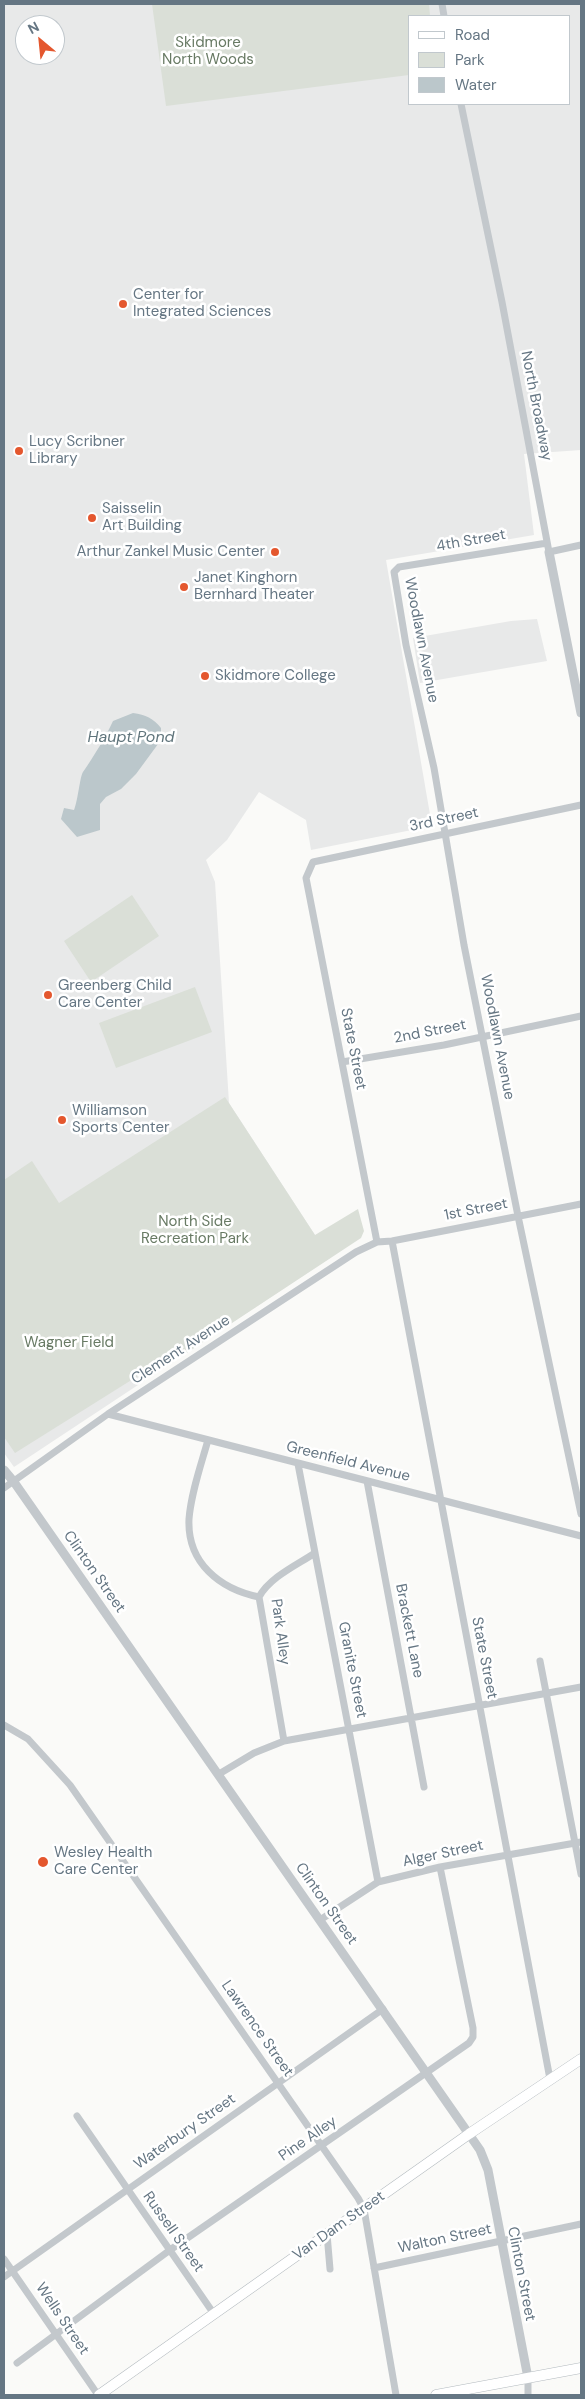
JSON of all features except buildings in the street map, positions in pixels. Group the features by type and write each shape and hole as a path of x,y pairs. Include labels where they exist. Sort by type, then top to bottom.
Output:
{"main road":[{"name":"Van Dam Street","path":"98,2395 469,2134 581,2059"},
{"path":"436,2395 581,2368"}],"street":[{"name":"North Broadway","path":"461,105 502,302 581,713"},
{"name":"4th Street","path":"399,567 581,545"},
{"name":"Woodlawn Avenue","path":"399,567 394,572 405,636 434,768 464,946 518,1216 581,1514"},
{"name":"3rd Street","path":"313,862 581,805"},
{"name":"State Street","path":"313,862 306,878 377,1242"},
{"name":"2nd Street","path":"342,1062 444,1045 482,1035 581,1016"},
{"name":"1st Street","path":"377,1242 392,1241 581,1204"},
{"name":"State Street","path":"392,1241 550,2079"},
{"name":"Clement Avenue","path":"4,1488 108,1414 356,1252 377,1242"},
{"name":"Greenfield Avenue","path":"108,1414 581,1536"},
{"path":"208,1440 189,1518 190,1539 198,1559 210,1576 227,1587 244,1594 260,1597"},
{"name":"Granite Street","path":"298,1464 378,1882"},
{"name":"Clinton Street","path":"4,1470 219,1774 480,2150 488,2170 528,2378 528,2395"},
{"name":"Brackett Lane","path":"367,1480 424,1787"},
{"name":"Park Alley","path":"284,1741 260,1597 263,1590 281,1574 315,1553"},
{"path":"540,1662 578,1843 581,1874"},
{"path":"219,1774 254,1753 284,1741 581,1687"},
{"name":"Lawrence Street","path":"4,1725 28,1739 70,1785 322,2145 364,2209 396,2395"},
{"name":"Alger Street","path":"320,1920 378,1882 440,1867 578,1843"},
{"name":"Pine Alley","path":"17,2363 170,2250 427,2073 473,2037 440,1867"},
{"name":"Waterbury Street","path":"4,2277 382,2009"},
{"name":"Russell Street","path":"76,2116 214,2314"},
{"name":"Walton Street","path":"374,2268 581,2224"},
{"path":"326,2234 330,2269"},
{"name":"Wells Street","path":"4,2259 98,2395"}],"shaded area":[{"name":"Skidmore College","path":"4,4 581,4 581,450 524,454 534,535 386,560 432,826 311,850 306,820 259,792 227,840 206,860 215,882 229,1103 330,1258 14,1467 4,1453"},
{"path":"537,619 547,661 420,683 413,638 511,621"}],"green space":[{"name":"Skidmore North Woods","path":"152,4 429,4 430,15 408,15 408,75 166,106"},
{"path":"132,895 159,936 91,982 64,941"},
{"path":"195,987 212,1032 116,1068 99,1023"},
{"name":"North Side Recreation Park","path":"225,1097 315,1235 358,1209 364,1231 361,1238 153,1375 149,1369 15,1453 4,1437 4,1180 32,1161 59,1203"}],"water":[{"name":"Haupt Pond","path":"133,713 142,715 155,722 161,728 161,740 136,774 121,789 106,797 100,804 100,830 77,837 61,819 64,808 74,810 82,774 113,721"}],"place":[{"name":"Center for Integrated Sciences","path":"123,304"},
{"name":"Lucy Scribner Library","path":"19,451"},
{"name":"Saisselin Art Building","path":"92,518"},
{"name":"Arthur Zankel Music Center","path":"275,552"},
{"name":"Janet Kinghorn Bernhard Theater","path":"184,587"},
{"name":"Skidmore College","path":"205,676"},
{"name":"Greenberg Child Care Center","path":"48,995"},
{"name":"Williamson Sports Center","path":"62,1120"},
{"name":"Wesley Health Care Center","path":"43,1862"}],"park label":[{"name":"Wagner Field","path":"69,1343"}]}
